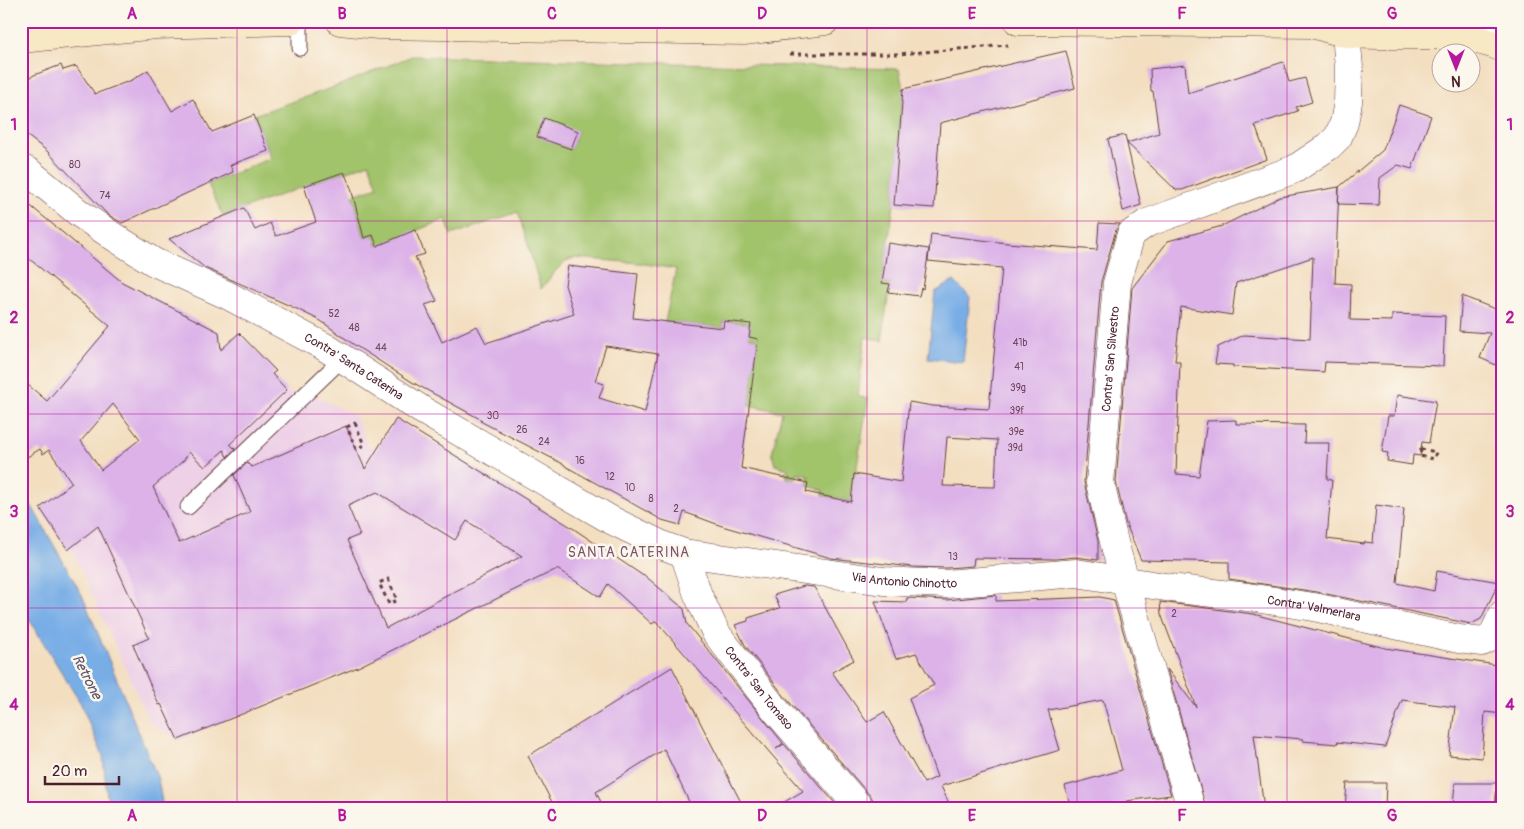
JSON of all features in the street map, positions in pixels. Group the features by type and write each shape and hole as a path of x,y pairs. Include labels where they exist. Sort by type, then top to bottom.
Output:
{"main road":[{"path":"22,39 156,26 291,21"},
{"path":"340,21 388,25 744,31 825,21"},
{"path":"1018,21 1314,22 1346,33 1453,37 1478,40 1493,30"}],"street":[{"name":"Contra' San Silvestro","path":"1191,808 1126,581 1114,546 1100,483 1117,283 1131,234 1147,223 1295,170 1329,146 1338,136 1344,123 1348,102 1349,68 1346,33"},
{"name":"Contra' Santa Caterina","path":"24,165 79,213 154,262 227,295 343,358 422,410 611,520 684,554"},
{"name":"Via Antonio Chinotto","path":"684,554 883,581 946,584 1076,573 1126,581"},
{"name":"Contra' San Tomaso","path":"684,554 698,595 716,633 773,707 860,808"},
{"name":"Contra' Valmerlara","path":"1126,581 1314,607 1459,639 1482,642 1501,630"}],"lane":[{"path":"300,21 300,48"},
{"path":"188,507 343,358"}],"path":[{"path":"355,423 364,445 356,449 347,427 355,423"},
{"path":"1421,449 1436,452 1434,459 1420,456 1421,449"},
{"path":"388,579 397,600 389,604 380,584 388,579"}],"shaded area":[{"path":"287,390 291,394 308,392 355,416 367,444 376,450 396,419 545,511 525,555 370,636 167,717 178,740 150,723 71,548 191,453 230,444"}],"green space":[{"path":"412,56 899,69 903,89 894,205 882,283 890,284 882,341 865,337 858,396 868,399 851,502 823,495 823,490 807,486 809,476 797,474 795,480 786,478 788,469 775,465 772,454 782,412 749,405 758,339 749,337 751,324 724,321 723,328 665,322 676,269 639,263 575,258 560,266 541,289 518,212 451,235 446,219 377,246 373,235 364,238 353,195 378,187 369,163 223,216 208,184 271,158 254,115 340,85","holes":["578,131 571,149 538,137"]}],"water":[{"path":"954,281 970,297 963,362 928,358 935,292"},
{"name":"Retrone","path":"21,487 82,595 158,779 163,808 108,808 103,756 81,704 21,606"}],"building":[{"path":"1066,51 1075,88 940,123 934,208 894,205 903,89"},
{"path":"1283,62 1289,82 1305,78 1312,102 1296,107 1298,111 1255,125 1267,159 1182,190 1176,190 1127,143 1159,133 1153,91 1151,91 1150,69 1185,65 1188,93"},
{"path":"61,65 63,70 76,66 95,94 132,80 148,70 172,111 193,99 212,132 254,115 268,151 230,165 233,172 122,223 107,214 47,151 21,131 21,84 34,75"},
{"path":"1399,105 1431,116 1412,169 1398,165 1380,178 1379,205 1338,204 1339,187 1383,150"},
{"path":"544,118 578,131 571,149 537,137"},
{"path":"1125,135 1141,205 1123,211 1108,139"},
{"path":"344,172 351,188 364,238 373,235 377,246 415,230 425,254 415,257 437,301 425,305 442,342 477,326 486,343 574,314 565,285 568,266 638,274 633,318 723,328 724,321 751,324 749,337 758,339 741,468 808,483 806,492 851,502 854,474 901,482 909,402 933,406 989,409 1002,268 928,261 931,234 1007,243 1097,250 1099,223 1120,224 1116,230 1101,282 1084,482 1098,541 1098,560 1075,557 1056,559 974,558 973,566 946,568 913,567 831,558 722,526 684,512 680,525 662,520 412,382 321,321 205,268 169,239 244,208 255,230 270,223 276,236 316,222 304,186","holes":["606,346 658,354 645,412 599,398 604,384 595,381","947,437 997,440 995,487 943,486"]},
{"path":"1339,187 1335,283 1351,284 1350,320 1392,321 1392,314 1445,316 1443,366 1325,362 1324,372 1233,367 1233,365 1215,364 1218,347 1244,335 1310,339 1313,257 1236,283 1232,315 1181,307 1175,361 1180,361 1176,474 1199,476 1207,421 1236,420 1236,424 1305,425 1304,443 1329,443 1327,479 1332,480 1327,539 1364,544 1365,542 1373,543 1376,505 1404,509 1397,583 1434,591 1437,571 1499,582 1481,619 1471,624 1317,592 1229,579 1229,562 1141,560 1126,524 1116,482 1132,288 1168,241 1222,226 1280,197"},
{"path":"21,198 122,282 219,332 221,350 239,333 276,371 272,374 287,390 230,444 235,449 227,457 224,450 205,467 189,452 184,460 153,487 179,543 250,512 234,475 247,463 252,467 346,426 365,469 396,419 571,527 643,574 684,609 687,624 783,743 776,749 784,744 839,808 774,808 803,791 656,621 652,624 608,584 600,597 557,569 358,667 178,740 161,704 159,705 133,645 149,638 98,526 68,550 40,508 72,483 49,450 43,454 40,449 21,461 21,379 47,401 110,326 21,252","holes":["113,404 140,439 101,470 81,441","377,492 455,540 467,521 522,556 386,628 347,540 360,535 348,506"]},
{"path":"888,243 929,249 923,289 921,288 919,296 888,292 890,284 882,283"},
{"path":"1462,296 1500,311 1503,305 1503,368 1480,358 1490,333 1459,331"},
{"path":"1397,395 1436,401 1429,443 1422,442 1420,456 1413,455 1412,465 1387,461 1388,453 1382,452 1388,416 1394,416"},
{"path":"804,586 814,587 854,660 832,672 867,722 884,712 924,783 937,777 909,698 934,685 916,653 896,659 875,601 906,602 907,598 947,600 996,595 996,601 1100,597 1114,600 1171,795 1126,801 1127,808 1071,808 1065,786 1122,770 1103,700 1048,710 1060,750 941,786 951,808 875,808 872,798 785,697 745,645 735,625 748,621 748,618 780,608 774,595"},
{"path":"1160,602 1253,614 1385,648 1503,666 1503,714 1485,712 1482,758 1449,755 1455,707 1402,700 1385,747 1303,741 1303,739 1254,735 1264,808 1206,808 1167,669 1196,707 1161,614"},
{"path":"672,667 744,808 692,808 664,749 596,792 604,808 555,808 528,756"},
{"path":"1347,783 1386,783 1385,808 1345,808"},
{"path":"1455,783 1497,783 1495,808 1453,805"}],"district":[{"name":"SANTA CATERINA","path":"629,552"}]}
